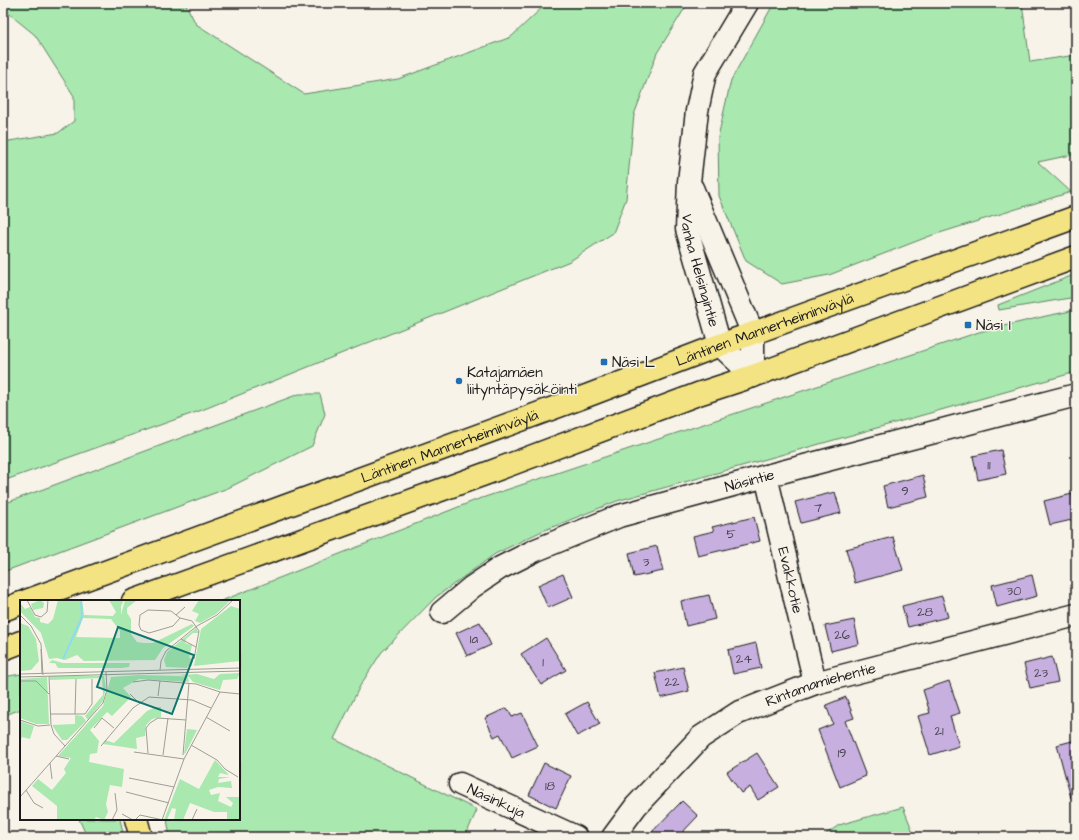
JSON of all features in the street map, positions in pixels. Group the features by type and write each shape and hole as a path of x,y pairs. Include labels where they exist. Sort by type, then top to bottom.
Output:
{"main road":[{"name":"Läntinen Mannerheiminväylä","path":"36,600 55,598 720,345 1076,217"},
{"path":"136,600 492,471 698,394 753,376 1076,258"},
{"path":"172,600 210,573"},
{"path":"3,610 20,603"},
{"path":"3,649 20,642"},
{"path":"136,820 141,837"}],"street":[{"name":"Vanha Helsingintie","path":"747,3 705,73 697,111 689,182 687,229 720,345 753,376"},
{"name":"Vanha Helsingintie","path":"689,182 752,334 753,376"},
{"name":"Näsintie","path":"442,612 500,568 536,550 619,516 1076,395"},
{"name":"Evakkotie","path":"766,476 815,684"},
{"name":"Rintamamiehentie","path":"613,837 636,806 701,737 738,713 815,684 1076,615"},
{"name":"Näsinkuja","path":"460,784 576,837"}],"green space":[{"path":"3,3 185,3 196,24 304,94 398,79 511,37 547,3 688,3 657,53 634,115 626,199 613,233 570,261 202,410 3,481 3,142 58,133 74,121 74,96 35,35 3,9"},
{"path":"774,3 1022,3 1030,62 1076,55 1076,154 1038,162 1071,192 930,236 829,275 782,284 746,261 719,196 718,137 731,80"},
{"path":"1076,274 1076,297 999,310 998,305"},
{"path":"1076,310 1076,372 617,501 540,532 495,554 436,597 381,653 360,686 334,739 477,810 465,837 170,837 167,820 240,820 240,600 224,600 476,500 979,332"},
{"path":"299,394 320,394 325,414 312,446 228,488 3,572 3,504"},
{"path":"20,674 20,709 3,716 3,677"},
{"path":"903,807 915,837 822,837 839,825"},
{"path":"79,820 120,820 124,837 87,837"}],"building":[{"path":"1001,450 1006,474 978,480 973,456"},
{"path":"923,475 928,497 888,507 883,486"},
{"path":"835,492 841,513 801,523 795,502"},
{"path":"1072,494 1076,510 1076,519 1050,525 1044,501"},
{"path":"754,517 760,541 698,556 693,536 714,531 712,527"},
{"path":"893,537 903,570 855,583 846,549"},
{"path":"657,546 663,571 634,577 629,553"},
{"path":"563,574 573,597 548,608 538,585"},
{"path":"1032,575 1037,596 997,607 992,585"},
{"path":"709,595 715,619 686,626 681,601"},
{"path":"942,596 948,617 908,627 902,606"},
{"path":"854,620 859,644 831,651 825,626"},
{"path":"480,622 491,645 467,656 456,633"},
{"path":"546,638 566,670 541,685 521,654"},
{"path":"756,643 761,668 733,674 728,650"},
{"path":"1052,657 1058,682 1030,688 1024,664"},
{"path":"683,667 689,691 661,698 655,673"},
{"path":"949,681 960,713 950,716 959,746 930,755 918,716 930,713 923,690"},
{"path":"846,697 854,718 845,721 866,776 840,787 818,730 833,724 826,705"},
{"path":"587,702 600,724 577,736 565,714"},
{"path":"507,708 512,717 522,713 538,746 512,758 500,734 494,737 485,718"},
{"path":"1076,740 1076,797 1071,798 1057,745"},
{"path":"757,753 779,787 758,800 750,787 741,793 727,772"},
{"path":"544,763 571,776 556,808 529,795"},
{"path":"682,801 698,816 678,837 647,837"}],"place":[{"name":"Näsi I","path":"968,325"},
{"name":"Näsi L","path":"604,362"},
{"name":"Katajamäen liityntäpysäköinti","path":"459,381"}]}
